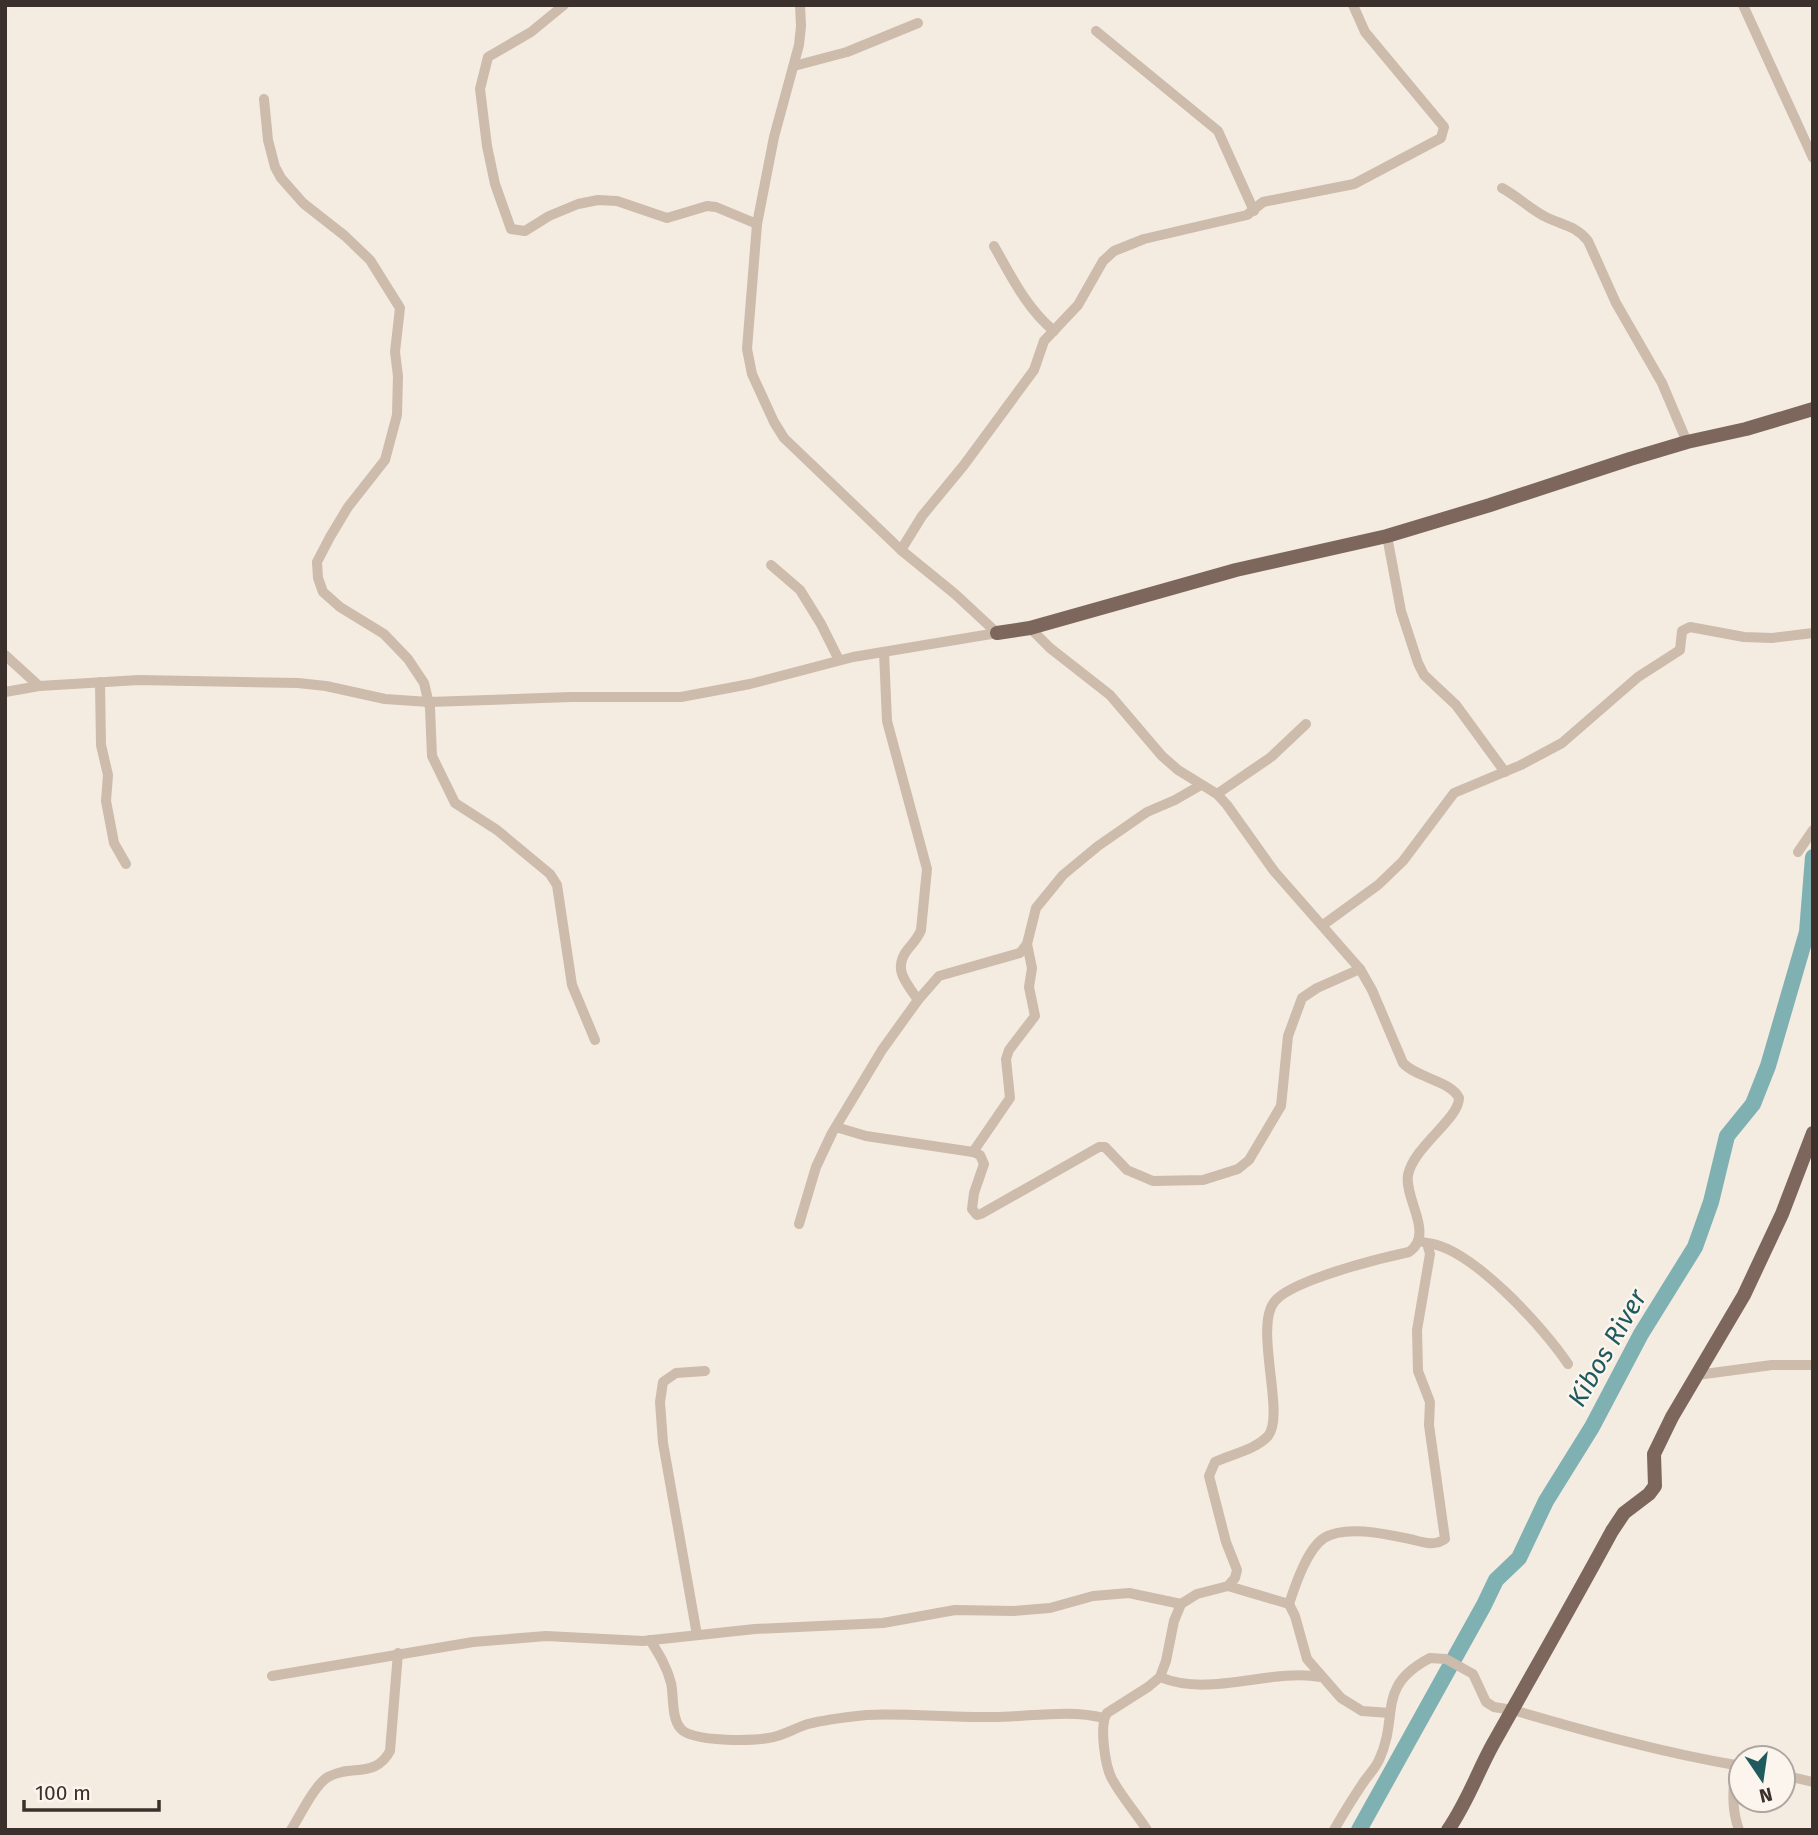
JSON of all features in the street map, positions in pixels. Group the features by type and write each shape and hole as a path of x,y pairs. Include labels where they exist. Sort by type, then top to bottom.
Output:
{"main road":[{"path":"997,634 1030,628 1236,570 1387,536 1687,442 1746,429 1813,409"},
{"path":"1448,1830 1460,1813 1491,1747 1612,1531 1624,1513 1655,1486 1654,1454 1744,1295 1782,1214 1813,1133"}],"street":[{"path":"564,5 531,32 488,57 480,89 495,184 510,229 525,231 549,216 578,204 598,200 617,201 667,218 707,206 716,207 757,224"},
{"path":"800,5 802,26 774,137 757,224 747,349 752,374 784,438 901,550 956,594 997,634"},
{"path":"901,550 922,516 964,465 1034,370 1044,341 1078,305 1103,261 1114,251 1144,239 1247,215 1263,202 1341,188 1366,180 1443,135 1444,127 1365,32 1353,5"},
{"path":"1744,5 1813,158"},
{"path":"794,66 847,52 918,23"},
{"path":"1096,31 1218,131 1254,211"},
{"path":"264,99 268,140 275,167 281,178 303,203 370,260 400,308 395,352 398,376 397,415 385,460 348,507 330,537 317,562 318,578 323,592 340,607 384,634 408,659 424,683 429,702 432,756 455,803 497,830 550,874 557,885 572,985 596,1040"},
{"path":"1502,188 1542,216 1573,227 1588,241 1616,303 1662,383 1687,442"},
{"path":"994,246 1022,295 1042,321 1054,331"},
{"path":"1387,536 1401,611 1418,663 1424,675 1455,705 1505,772"},
{"path":"771,565 800,590 839,660"},
{"path":"1030,628 1050,648 1110,695 1162,756 1178,770 1216,794 1235,815 1274,871 1360,969 1372,990 1403,1063 1410,1071 1454,1089 1459,1098 1457,1108 1417,1154 1410,1166 1408,1178 1408,1190 1423,1242 1430,1254 1417,1330 1418,1371 1430,1402 1429,1425 1445,1539 1438,1544 1361,1531 1328,1536 1317,1545 1298,1576 1289,1604 1307,1659 1321,1677 1341,1698 1362,1711 1390,1713"},
{"path":"1323,925 1378,885 1403,861 1454,793 1562,744 1638,677 1680,650 1682,631 1685,628 1758,637 1813,633"},
{"path":"5,692 39,686 139,680 326,685 385,699 429,702 570,697 681,697 739,686 839,660 997,634"},
{"path":"884,652 887,721 928,869 921,930 902,957 899,968 918,1000"},
{"path":"5,655 39,686"},
{"path":"100,682 100,744 108,775 106,800 114,843 127,864"},
{"path":"1216,794 1271,757 1306,723"},
{"path":"799,1224 816,1167 836,1127 882,1050 939,976 1020,953 1027,944 1036,908 1063,875 1098,846 1136,820 1201,785"},
{"path":"1798,852 1813,830"},
{"path":"973,1152 1010,1098 1006,1059 1009,1050 1035,1016 1029,987 1032,968 1027,944"},
{"path":"836,1127 866,1136 980,1155 984,1161 972,1209 977,1214 1099,1147 1105,1147 1127,1170 1153,1181 1203,1180 1238,1170 1248,1160 1281,1106 1288,1036 1302,998 1317,988 1360,969"},
{"path":"1228,1586 1235,1578 1237,1570 1226,1542 1209,1476 1215,1462 1260,1443 1269,1435 1273,1425 1268,1322 1274,1301 1282,1294 1345,1269 1409,1252 1423,1242 1445,1247 1507,1294 1554,1343 1568,1364"},
{"path":"1697,1375 1772,1365 1813,1365"},
{"path":"697,1635 663,1443 660,1402 663,1382 676,1373 705,1371"},
{"path":"1147,1830 1109,1772 1103,1733 1107,1713 1160,1677 1181,1604 1196,1594 1228,1586 1289,1604"},
{"path":"272,1676 473,1642 546,1636 650,1640 755,1629 883,1623 955,1610 1014,1611 1050,1608 1093,1596 1129,1593 1181,1604"},
{"path":"650,1640 665,1664 672,1685 677,1724 682,1731 690,1735 717,1739 766,1738 789,1734 806,1725 831,1719 867,1715 995,1717 1081,1712 1104,1718"},
{"path":"290,1830 326,1777 372,1769 385,1762 390,1751 398,1653"},
{"path":"1334,1830 1377,1764 1385,1746 1392,1698 1400,1680 1430,1658 1446,1659 1473,1674 1486,1703 1494,1707 1636,1745 1727,1764"},
{"path":"1160,1677 1171,1681 1219,1683 1306,1675 1321,1677"}],"waterway":[{"name":"Kibos River","path":"1359,1830 1496,1580 1519,1558 1546,1501 1592,1427 1641,1334 1695,1247 1711,1202 1727,1136 1753,1104 1768,1066 1807,932 1813,857"}]}
